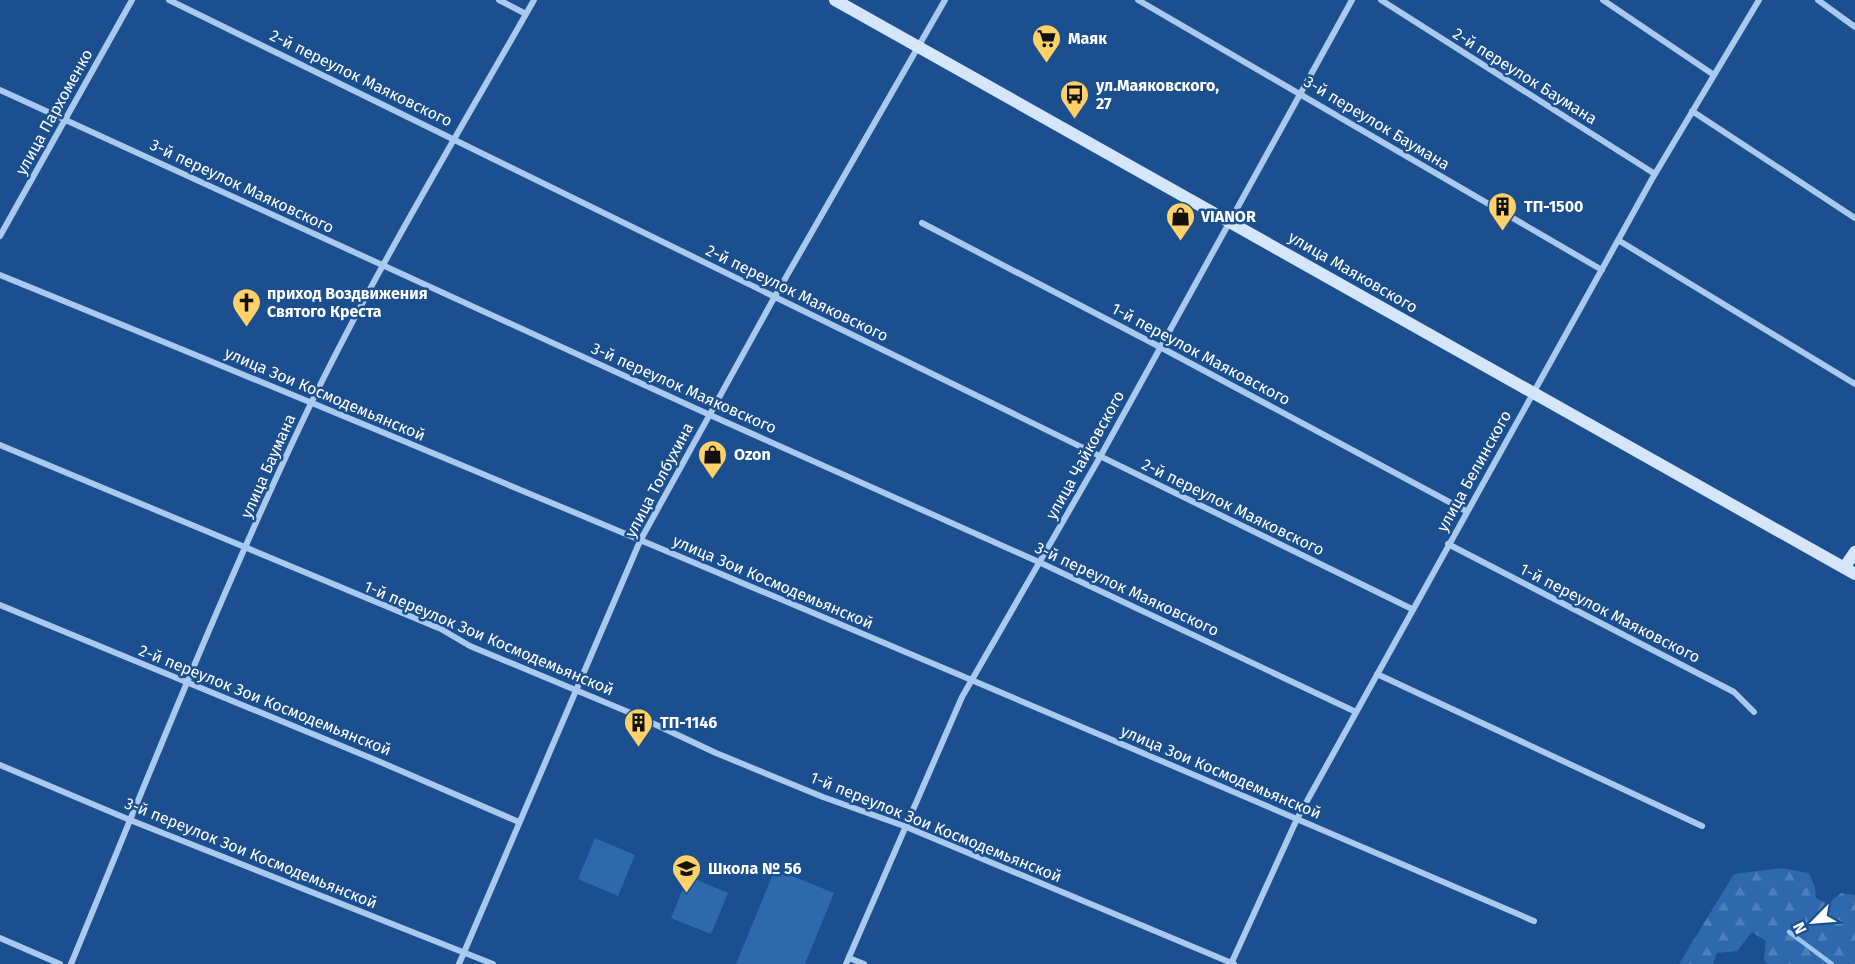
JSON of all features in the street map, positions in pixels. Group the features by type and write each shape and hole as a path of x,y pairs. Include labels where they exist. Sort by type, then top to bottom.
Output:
{"street":[{"name":"улица Пархоменко","path":"0,236 132,0"},
{"name":"2-й переулок Маяковского","path":"169,0 1412,609"},
{"path":"499,0 526,14"},
{"name":"улица Баумана","path":"71,964 187,682 312,402 383,266 534,0"},
{"name":"улица Маяковского","path":"835,0 1850,571"},
{"name":"улица Толбухина","path":"459,964 640,541 774,298 945,0"},
{"name":"3-й переулок Баумана","path":"1138,0 1602,270"},
{"name":"улица Чайковского","path":"847,961 962,697 1041,563 1299,92 1352,0"},
{"name":"2-й переулок Баумана","path":"1381,0 1655,174"},
{"path":"1603,0 1714,75"},
{"name":"улица Белинского","path":"1232,964 1296,819 1655,174 1759,0"},
{"path":"1818,0 1855,27"},
{"name":"3-й переулок Маяковского","path":"0,90 710,415 1041,563 1356,712"},
{"path":"1692,111 1855,218"},
{"name":"1-й переулок Маяковского","path":"922,223 1466,511"},
{"path":"1618,240 1855,384"},
{"name":"улица Зои Космодемьянской","path":"0,276 312,402 972,680 1534,921"},
{"name":"1-й переулок Зои Космодемьянской","path":"0,445 441,629 470,646 812,793 904,826 1232,964"},
{"name":"1-й переулок Маяковского","path":"1448,544 1734,692 1754,712"},
{"path":"1850,571 1855,552"},
{"name":"2-й переулок Зои Космодемьянской","path":"0,605 378,761 519,822"},
{"path":"1377,674 1702,826"},
{"name":"3-й переулок Зои Космодемьянской","path":"0,765 130,820 493,964"},
{"path":"0,938 60,964"},
{"path":"847,961 864,964"}],"green space":[{"path":"595,838 635,855 618,896 578,879"},
{"path":"1781,868 1809,873 1815,887 1816,898 1828,904 1841,893 1855,895 1855,964 1767,964 1764,960 1766,941 1752,932 1737,951 1717,953 1713,964 1679,964 1734,874"},
{"path":"775,869 834,893 805,964 736,964"},
{"path":"688,876 728,893 711,934 671,918"}],"waterway":[{"path":"1789,932 1832,964"}],"place":[{"name":"Маяк","path":"1047,64"},
{"name":"ул.Маяковского, 27","path":"1075,120"},
{"name":"ТП-1500","path":"1503,232"},
{"name":"VIANOR","path":"1180,242"},
{"name":"приход Воздвижения Святого Креста","path":"246,328"},
{"name":"Ozon","path":"713,480"},
{"name":"ТП-1146","path":"639,748"},
{"name":"Школа № 56","path":"687,894"}]}
